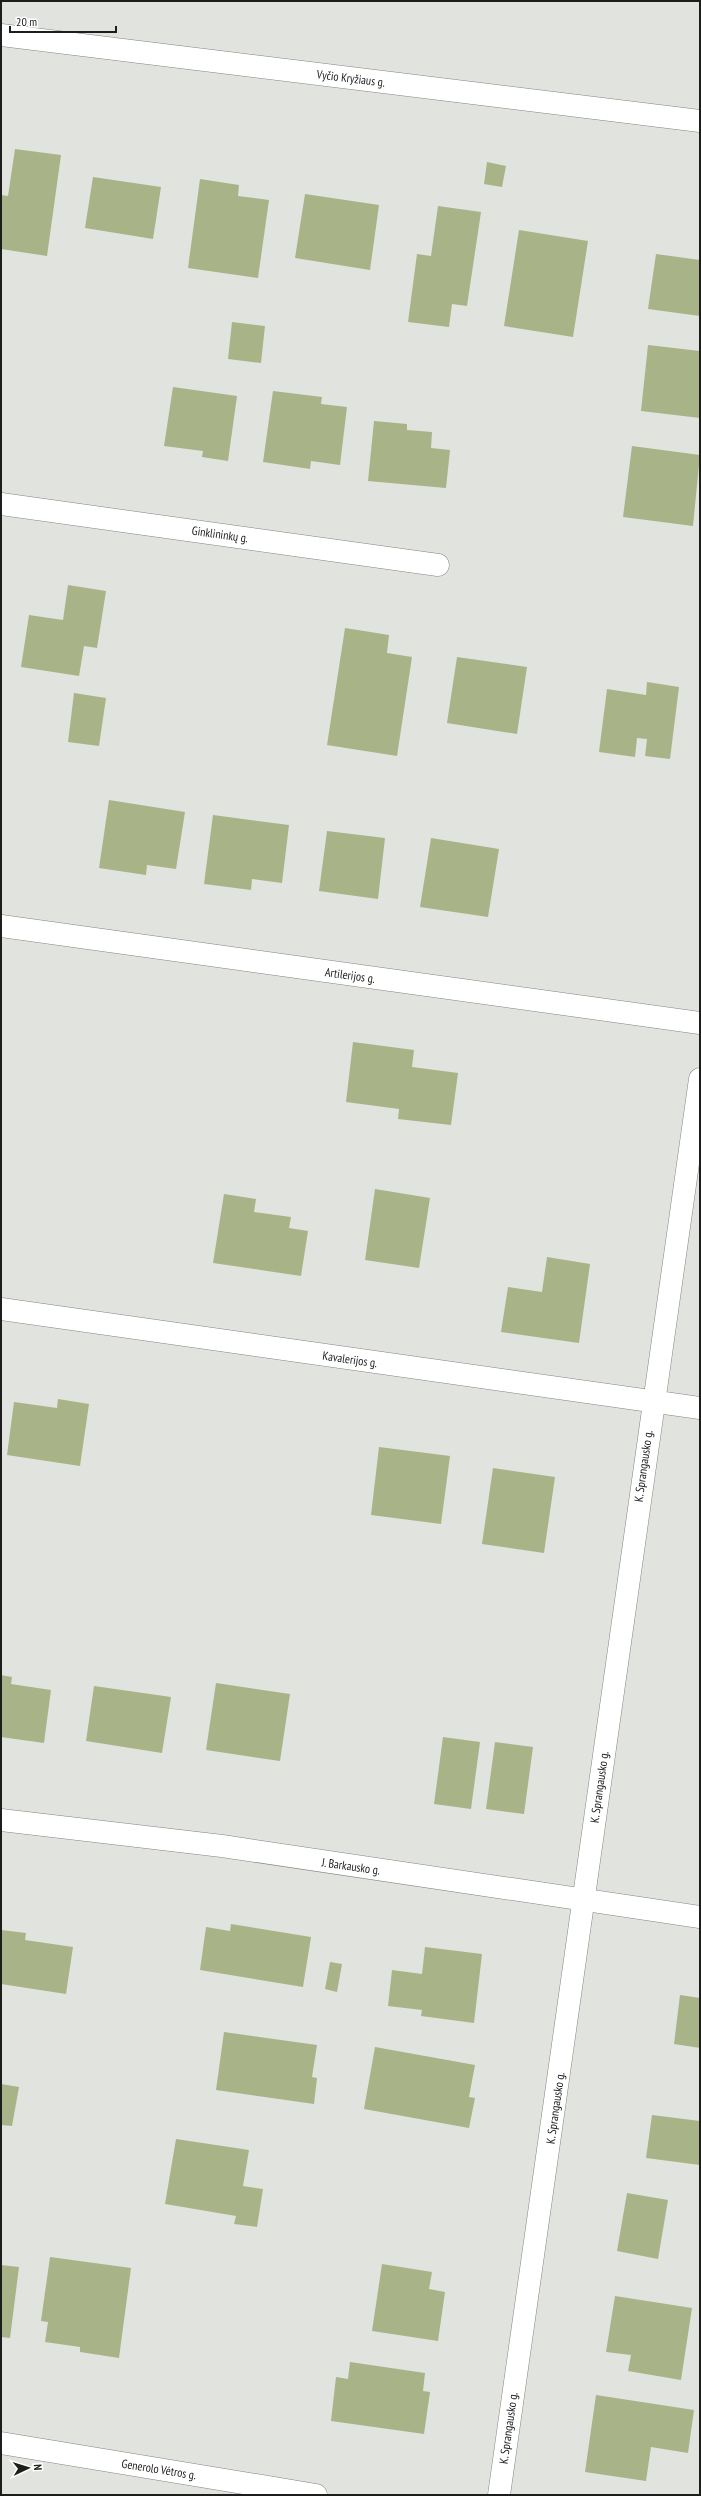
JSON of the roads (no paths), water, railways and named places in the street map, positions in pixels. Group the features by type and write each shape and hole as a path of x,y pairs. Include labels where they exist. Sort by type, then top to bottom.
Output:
{"street":[{"name":"Vyčio Kryžiaus g.","path":"1,35 700,120"},
{"name":"Ginklininkų g.","path":"1,504 438,565"},
{"name":"Artilerijos g.","path":"1,926 700,1023"},
{"name":"K. Sprangausko g.","path":"499,2495 584,1900 651,1401 700,1079"},
{"name":"Kavalerijos g.","path":"1,1309 700,1408"},
{"name":"J. Barkausko g.","path":"1,1820 222,1846 700,1917"},
{"name":"Generolo Vėtros g.","path":"1,2443 316,2495"}]}
